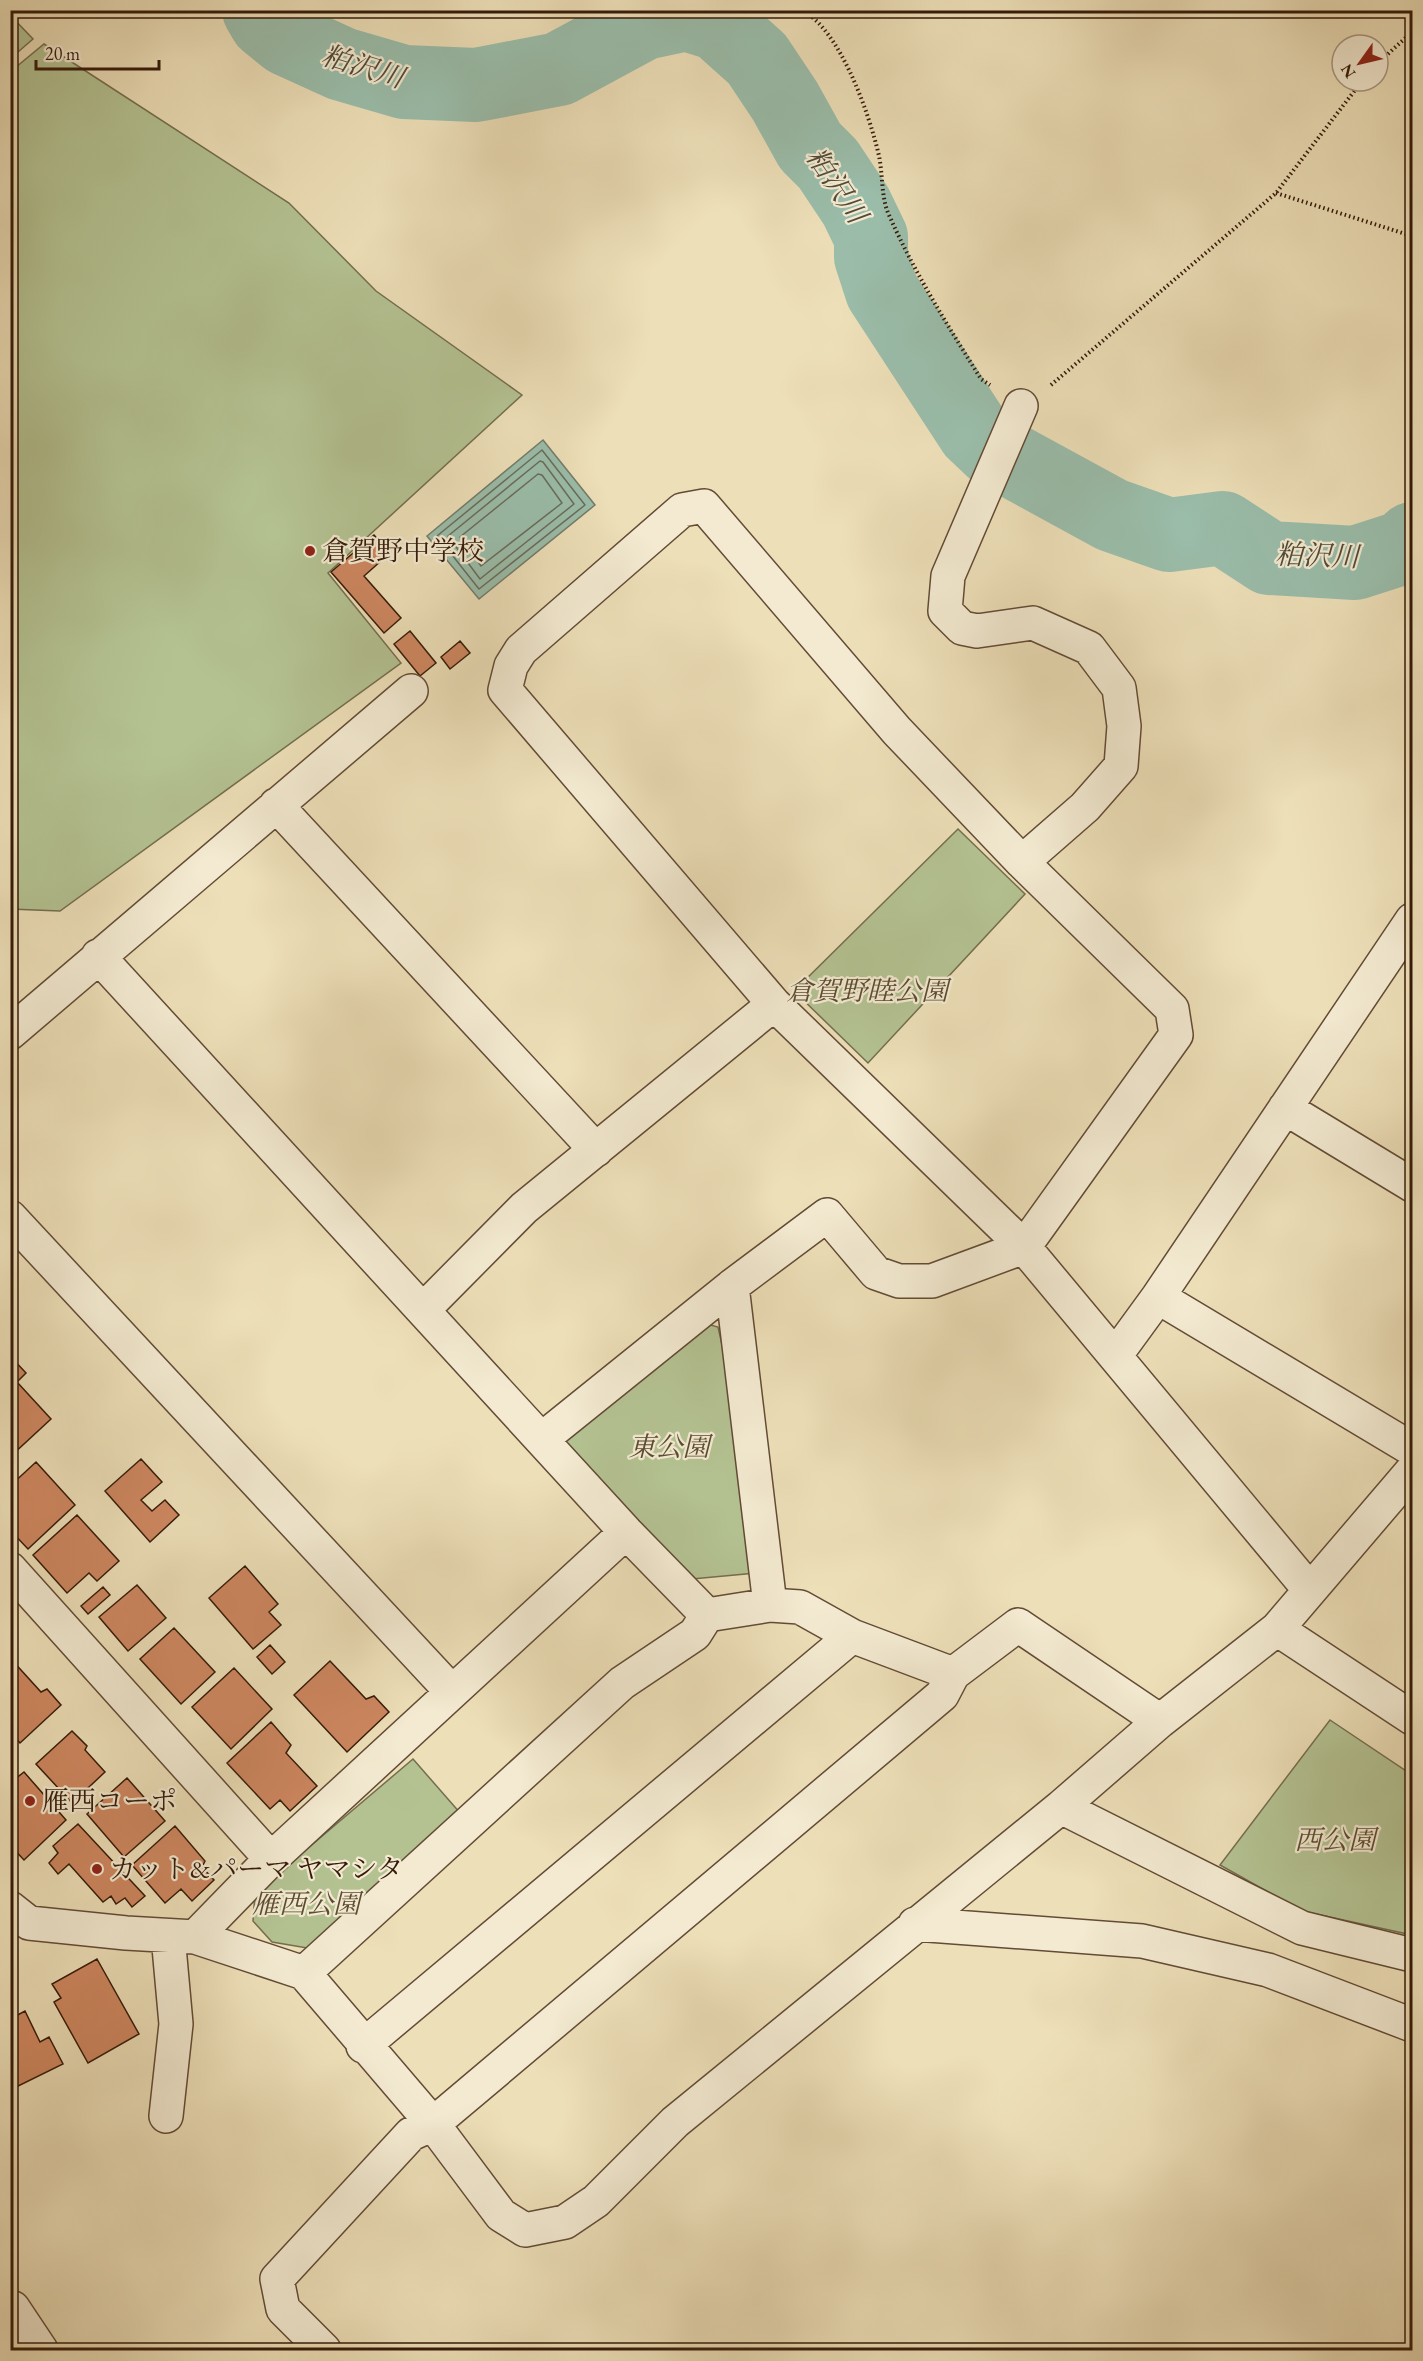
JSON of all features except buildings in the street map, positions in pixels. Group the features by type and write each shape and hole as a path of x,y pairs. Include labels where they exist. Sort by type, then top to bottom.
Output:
{"street":[{"path":"1021,406 948,576 945,611 963,628 977,631 1033,623 1089,648 1119,688 1124,726 1121,766 1085,807 1022,862"},
{"path":"543,1439 732,1286 827,1215 876,1273 899,1281 932,1281 1024,1247 1176,1035 1172,1009 1022,862 897,731 704,506 682,510 521,650 511,666 506,690 774,1004 1024,1247 1309,1589"},
{"path":"10,1033 411,691"},
{"path":"276,805 596,1150"},
{"path":"1115,1356 1158,1297 1413,920"},
{"path":"98,956 626,1532 707,1615"},
{"path":"423,1310 524,1208 774,1004"},
{"path":"1285,1108 1413,1185"},
{"path":"10,1217 452,1692"},
{"path":"732,1286 770,1605"},
{"path":"1158,1297 1413,1449"},
{"path":"17,1922 182,1936 304,1973 363,2046 433,2124 501,2215 525,2230 565,2222 596,2201 675,2122 1061,1807 1160,1720 1277,1629 1309,1589 1413,1471"},
{"path":"166,2116 176,2024 182,1936 271,1859 626,1532"},
{"path":"10,1569 271,1859"},
{"path":"304,1973 622,1683 695,1634 707,1615 770,1605 800,1607 852,1636 953,1674"},
{"path":"324,2350 282,2309 277,2279 411,2134 433,2124 942,1695 953,1674 1018,1625 1160,1720"},
{"path":"1277,1629 1413,1718"},
{"path":"363,2046 852,1636"},
{"path":"1061,1807 1302,1928 1413,1955"},
{"path":"915,1924 1142,1941 1268,1970 1413,2025"},
{"path":"11,2307 41,2350"}],"path":[{"path":"801,10 813,15 851,69 879,155 888,213 942,316 981,379 1021,406 1041,394 1276,193 1353,93"},
{"path":"1390,52 1413,32"},
{"path":"1276,193 1413,236"}],"green space":[{"path":"11,16 33,39 11,58 10,57"},
{"name":"倉賀野中学校","path":"44,44 289,203 376,291 522,395 328,573 401,663 60,911 10,909 10,72"},
{"name":"倉賀野睦公園","path":"958,829 1025,894 868,1063 794,991"},
{"name":"東公園","path":"707,1324 718,1327 734,1397 756,1573 692,1579 563,1438"},
{"name":"西公園","path":"1330,1720 1412,1775 1412,1935 1302,1911 1220,1865"},
{"name":"雁西公園","path":"413,1759 461,1814 319,1950 272,1942 253,1921 255,1893"}],"water":[{"path":"543,440 595,505 479,599 427,536"}],"waterway":[{"name":"粕沢川","path":"259,10 266,22 287,39 342,64 404,82 476,85 559,69 644,23 686,14 718,24 757,59 785,101 810,146 828,164 856,206 871,237 871,257 882,291 974,432 993,450 1112,515 1169,535 1223,528 1269,558 1355,563 1411,545 1412,539"}],"place":[{"name":"倉賀野中学校","path":"310,551"},
{"name":"雁西コーポ","path":"30,1801"},
{"name":"カット&パーマ ヤマシタ","path":"97,1869"}]}
